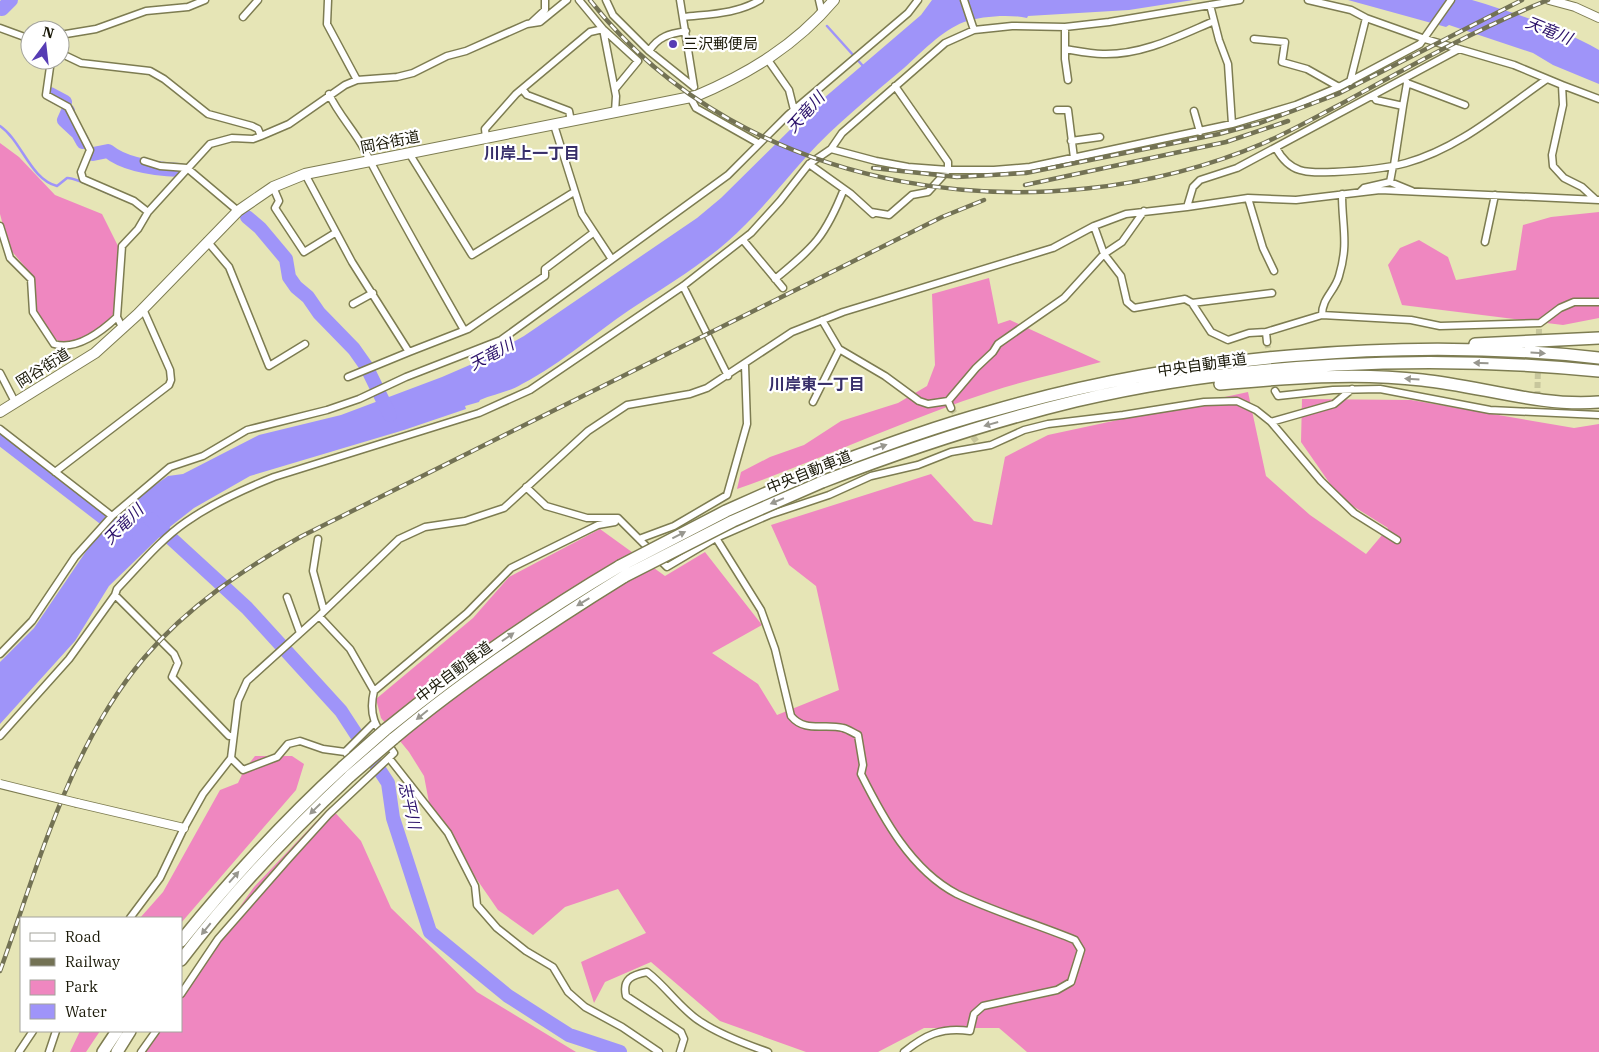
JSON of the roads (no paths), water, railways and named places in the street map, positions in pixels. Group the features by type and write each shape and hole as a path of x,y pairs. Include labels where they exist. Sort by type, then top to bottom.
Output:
{"highway":[{"path":"902,439 952,419 1034,394 1115,376 1178,365 1336,349 1599,338"},
{"name":"中央自動車道","path":"182,959 249,878 385,730 448,680 528,623 623,571 726,511 818,470 902,439 992,410 1077,389 1162,373 1254,361 1338,354 1502,351 1599,358"},
{"name":"中央自動車道","path":"182,940 278,829 346,771 393,739 483,668 623,571 822,482 904,450 1077,401 1230,376 1323,367 1462,363 1599,371"},
{"path":"1009,419 1168,391 1266,380 1315,377 1369,376 1419,379 1545,399 1599,402"},
{"path":"103,1052 116,1032"},
{"path":"117,1052 129,1032"}],"main road":[{"name":"岡谷街道","path":"0,412 95,353 122,329 238,211 272,187 305,174 554,125 693,93 749,72 768,60 792,43 834,0"}],"street":[{"path":"70,33 96,29 146,11 188,8 206,0"},
{"path":"243,17 258,0"},
{"path":"328,0 327,24 356,80"},
{"path":"531,23 545,10 545,0"},
{"path":"122,329 117,317 122,246 138,229 148,212 210,144 232,138 253,139 261,136 289,124 329,94 356,80 397,77 413,73 448,56 531,23 540,22 567,0"},
{"path":"580,0 602,29 638,62 615,89"},
{"path":"606,0 613,15 693,93"},
{"path":"680,0 696,108 758,143"},
{"path":"684,17 731,12 752,6 760,0"},
{"path":"819,0 822,14"},
{"path":"0,654 32,621 75,558 112,516 170,467 203,456 247,430 351,402 406,376 501,340 611,258 728,175 758,143 908,13 918,0"},
{"path":"964,0 973,27"},
{"path":"0,736 69,659 117,589 165,539 186,522 218,503 274,477 415,434 504,403 530,390 683,286 743,240 780,201 809,164 830,148 842,133 945,43 973,27 1065,27 1109,22 1240,0"},
{"path":"1308,0 1351,10 1366,18 1514,65 1599,99"},
{"path":"830,148 884,162 948,170 1030,167 1200,132 1296,105 1350,82 1420,44 1427,37 1451,0"},
{"path":"1549,0 1575,7 1599,18"},
{"path":"1210,5 1228,64 1232,124"},
{"path":"1350,82 1366,18"},
{"path":"1065,49 1104,54 1142,49 1164,43 1214,21"},
{"path":"1065,27 1068,80"},
{"path":"0,28 20,35"},
{"path":"486,138 485,129 522,89 590,32 602,29"},
{"path":"602,29 615,89 615,112"},
{"path":"649,51 655,42 665,34 686,31"},
{"path":"1254,38 1284,42 1282,62 1307,70 1339,87"},
{"path":"1187,208 1193,187 1200,180 1237,168 1373,95 1406,81 1459,49"},
{"path":"70,58 81,63 150,71 164,79 208,114 252,126 258,129 261,136"},
{"path":"768,60 788,90 794,110"},
{"path":"50,70 46,95 68,107 90,150 81,172 83,179 134,201 148,212"},
{"path":"1276,148 1282,160 1292,168 1303,171 1362,171 1407,163 1449,145 1473,132 1547,79"},
{"path":"1406,81 1465,105"},
{"path":"1390,182 1406,81"},
{"path":"1562,85 1562,105 1552,155 1553,166 1564,178 1582,187 1597,200"},
{"path":"809,164 844,189 873,214 889,214 912,195 928,192 948,170 948,162 895,86"},
{"path":"522,89 527,95 569,111 571,121"},
{"path":"329,94 334,105 357,136 369,161 464,330"},
{"path":"1373,95 1376,100 1403,106"},
{"path":"1057,110 1068,110 1074,158"},
{"path":"1194,111 1200,132"},
{"path":"554,125 582,214 611,258"},
{"path":"1071,141 1100,137"},
{"path":"409,153 472,255 574,192"},
{"path":"144,161 160,166 187,168 238,211"},
{"path":"305,174 335,233 409,352"},
{"path":"1359,193 1364,188 1390,182 1410,188 1414,192"},
{"path":"272,187 279,201 275,208 304,252 335,233"},
{"path":"775,279 812,248 832,220 844,189"},
{"path":"131,917 160,878 203,794 230,758 238,701 247,681 319,616 399,539 425,527 465,521 504,508 588,431 616,410 627,405 690,394 708,388 792,332 822,320 1044,251 1094,226 1126,214 1187,208 1248,198 1296,200 1380,190 1597,200"},
{"path":"1322,315 1325,298 1339,280 1346,250 1342,194"},
{"path":"1485,242 1495,195"},
{"path":"1248,198 1263,248 1274,271"},
{"path":"822,320 839,350 885,376 919,401 928,404 948,401 976,368 993,352 998,344 1064,298 1104,254 1122,242 1144,211"},
{"path":"0,226 10,258 30,279 33,312 54,344 73,346 106,327 117,317"},
{"path":"1094,226 1104,254 1121,276 1127,302 1134,308 1186,299 1192,303 1211,332 1228,340 1249,333 1266,332 1322,315 1411,320 1440,326 1540,326 1560,308 1574,302 1599,302"},
{"path":"348,377 464,330 545,276 545,269 593,233"},
{"path":"743,240 783,288"},
{"path":"207,241 230,267 269,366 305,344"},
{"path":"683,286 728,376"},
{"path":"353,304 373,293"},
{"path":"1192,303 1272,293"},
{"path":"55,472 169,385 171,380 170,370 143,308"},
{"path":"1266,332 1267,342"},
{"path":"813,402 839,350"},
{"path":"639,540 674,526 728,495 747,424 745,365"},
{"path":"0,373 15,402"},
{"path":"1271,422 1334,404 1352,389"},
{"path":"1275,392 1278,396 1352,389 1406,393 1490,410 1536,409 1599,415"},
{"path":"948,401 951,408"},
{"path":"526,487 546,506 587,518 618,518 667,567 716,538 769,515 829,495 871,476 918,465 951,452 1024,430 1048,424 1123,415 1204,402 1237,401 1247,404 1271,422 1321,481 1354,513 1398,540"},
{"path":"0,429 112,516"},
{"path":"182,993 218,939 329,814 366,777 394,753 374,723 371,704 374,691 467,613 511,568 598,525 612,522 624,524"},
{"path":"716,538 761,610 775,649 791,716 797,723 809,727 844,728 858,735 863,765 861,774 898,838 922,866 957,893 1075,940 1081,950 1071,982 1057,990 984,1006 974,1014 970,1031 939,1031 923,1037 904,1052"},
{"path":"318,540 313,570 324,611"},
{"path":"114,596 174,654 178,663 172,677 229,736 233,736"},
{"path":"287,597 300,633"},
{"path":"319,616 350,649 374,691"},
{"path":"345,752 374,723"},
{"path":"230,758 243,770 277,757 288,744 300,742 345,752 366,777"},
{"path":"389,758 448,833 475,886 477,905 484,914 497,928 526,951 553,967 568,992 585,1007 622,1027 659,1052"},
{"path":"0,784 184,828"},
{"path":"680,1052 684,1039 681,1032 626,996 624,988 627,980 634,974 647,972 700,1022 768,1052"},
{"path":"19,1052 32,1032"},
{"path":"49,1052 56,1032"},
{"path":"141,1052 155,1032"}],"water":[{"name":"天竜川","path":"932,0 1193,0 1129,10 1028,16 1027,18 1012,16 987,17 964,22 947,31 829,133 758,212 727,242 537,376 517,387 465,406 466,409 404,430 250,476 194,508 171,526 109,586 75,641 0,724 0,662 34,628 91,544 145,492 168,476 183,474 259,435 341,415 442,377 479,361 524,336 697,218 721,198 810,110 921,15"},
{"name":"天竜川","path":"1348,0 1472,0 1504,10 1553,28 1599,50 1599,84 1553,65 1533,53 1449,25 1446,27"}],"waterway":[{"path":"2,9 11,0"},
{"path":"827,26 863,66"},
{"path":"50,94 65,102"},
{"path":"68,111 64,120 78,133 83,142"},
{"path":"0,126 8,133 33,168 48,182 57,186 67,178 72,178 120,198"},
{"path":"93,154 108,151 133,163 152,168 180,170"},
{"path":"247,217 260,228 286,259 289,277 296,287 308,297 319,313 354,349 366,366 390,415"},
{"name":"天竜川","path":"0,438 126,535"},
{"name":"志平川","path":"150,519 247,608 341,711 388,783 393,818 430,932 508,996 569,1035 620,1052"}],"tunnel":[{"path":"1537,406 1539,329"},
{"path":"1267,342 1275,391"},
{"path":"951,408 977,442"}],"railway":[{"path":"590,0 654,67 729,119 813,157 901,181 994,192 1086,189 1177,172 1264,143 1302,125 1468,36 1548,0"},
{"path":"873,168 957,177 1026,173 1219,134 1260,123 1338,94 1522,0"},
{"path":"1025,185 1226,142 1288,121"},
{"path":"0,971 43,848 76,768 95,729 118,693 144,658 161,639 198,605 238,575 302,536 942,217 984,200"}],"place":[{"name":"三沢郵便局","path":"673,44"}],"district":[{"name":"川岸上一丁目","path":"532,153"},
{"name":"川岸東一丁目","path":"817,384"}]}
